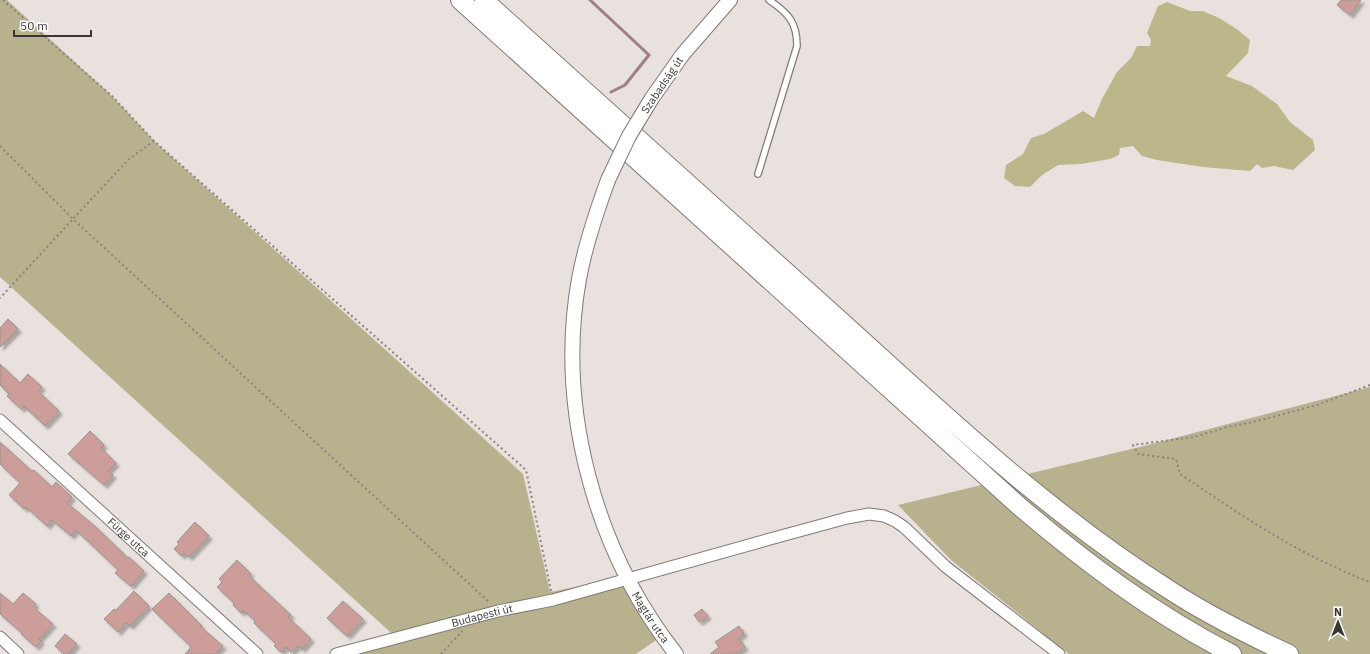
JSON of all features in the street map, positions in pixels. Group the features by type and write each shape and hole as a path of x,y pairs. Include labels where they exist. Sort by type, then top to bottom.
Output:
{"highway":[{"path":"460,0 1019,506 1058,539 1127,591 1188,630 1232,654"},
{"path":"484,0 984,450 1043,499 1113,552 1164,587 1219,619 1289,654"}],"street":[{"name":"Szabadság út","path":"629,579 604,523 588,474 578,426 573,382 573,330 579,279 589,234 608,180 629,136 652,98 683,54 730,0"},
{"name":"Fürge utca","path":"0,420 257,654"},
{"name":"Budapesti út","path":"336,654 498,611 553,600 848,518 869,514 884,516 904,527 946,567 1059,654"},
{"name":"Magtár utca","path":"629,579 644,608 676,654"},
{"path":"0,637 18,654"}],"lane":[{"path":"758,174 797,46 795,26 789,16 770,0"}],"path":[{"path":"3,0 112,96 154,141 526,470 553,600"},
{"path":"0,298 129,159 154,141"},
{"path":"0,146 73,219 498,611"},
{"path":"1370,385 1317,405 1253,422 1227,427 1194,437 1133,445 1138,454 1176,459 1180,474 1252,523 1306,554 1370,582"},
{"path":"441,654 475,617"}],"shaded area":[{"path":"0,0 7,0 112,96 154,141 523,474 550,592 619,578 662,636 636,654 353,654 400,641 0,277"},
{"path":"1167,2 1190,11 1203,11 1219,18 1238,30 1250,40 1248,53 1226,76 1252,86 1277,104 1290,122 1313,140 1315,150 1293,170 1274,166 1262,168 1257,164 1250,171 1203,167 1157,160 1142,156 1133,146 1120,148 1119,155 1110,159 1081,164 1058,165 1042,175 1030,187 1015,186 1004,178 1006,165 1023,154 1031,138 1044,134 1083,111 1094,118 1102,99 1117,72 1131,58 1137,46 1150,46 1151,40 1147,33 1158,6"},
{"path":"1370,387 1370,654 1069,654 951,560 898,505 1144,446"}],"building":[{"path":"1341,0 1361,0 1350,15 1337,5"},
{"path":"8,319 18,329 0,347 0,328"},
{"path":"0,364 20,383 28,374 42,387 38,391 59,411 45,426 24,406 21,409 7,396 9,394 0,385"},
{"path":"90,431 104,445 101,448 116,463 108,471 113,475 104,485 68,454"},
{"path":"0,442 52,487 56,482 72,497 67,503 96,527 128,558 129,557 144,571 131,586 115,573 118,570 76,530 71,536 52,520 47,526 26,507 24,509 9,495 20,483 0,464"},
{"path":"195,522 209,536 189,557 184,553 182,556 174,549 179,544 177,542"},
{"path":"237,560 251,574 249,576 291,615 288,617 311,639 302,649 298,646 291,652 286,647 281,652 274,646 276,644 254,623 255,621 243,610 241,613 233,605 234,603 217,587 222,582 219,579"},
{"path":"134,591 149,606 130,626 126,623 118,632 104,619 114,609 116,610"},
{"path":"0,593 13,604 23,593 36,604 33,607 53,624 39,639 41,641 36,647 0,614"},
{"path":"169,593 202,626 201,627 223,646 215,654 185,654 191,647 152,609"},
{"path":"343,601 363,619 347,636 327,618"},
{"path":"702,609 708,616 699,622 694,615"},
{"path":"739,626 744,633 738,638 745,647 735,654 710,654 719,647 715,642"},
{"path":"65,634 77,644 68,654 64,654 55,646"}],"waterway":[{"path":"590,0 649,55 625,85 611,92"}]}
